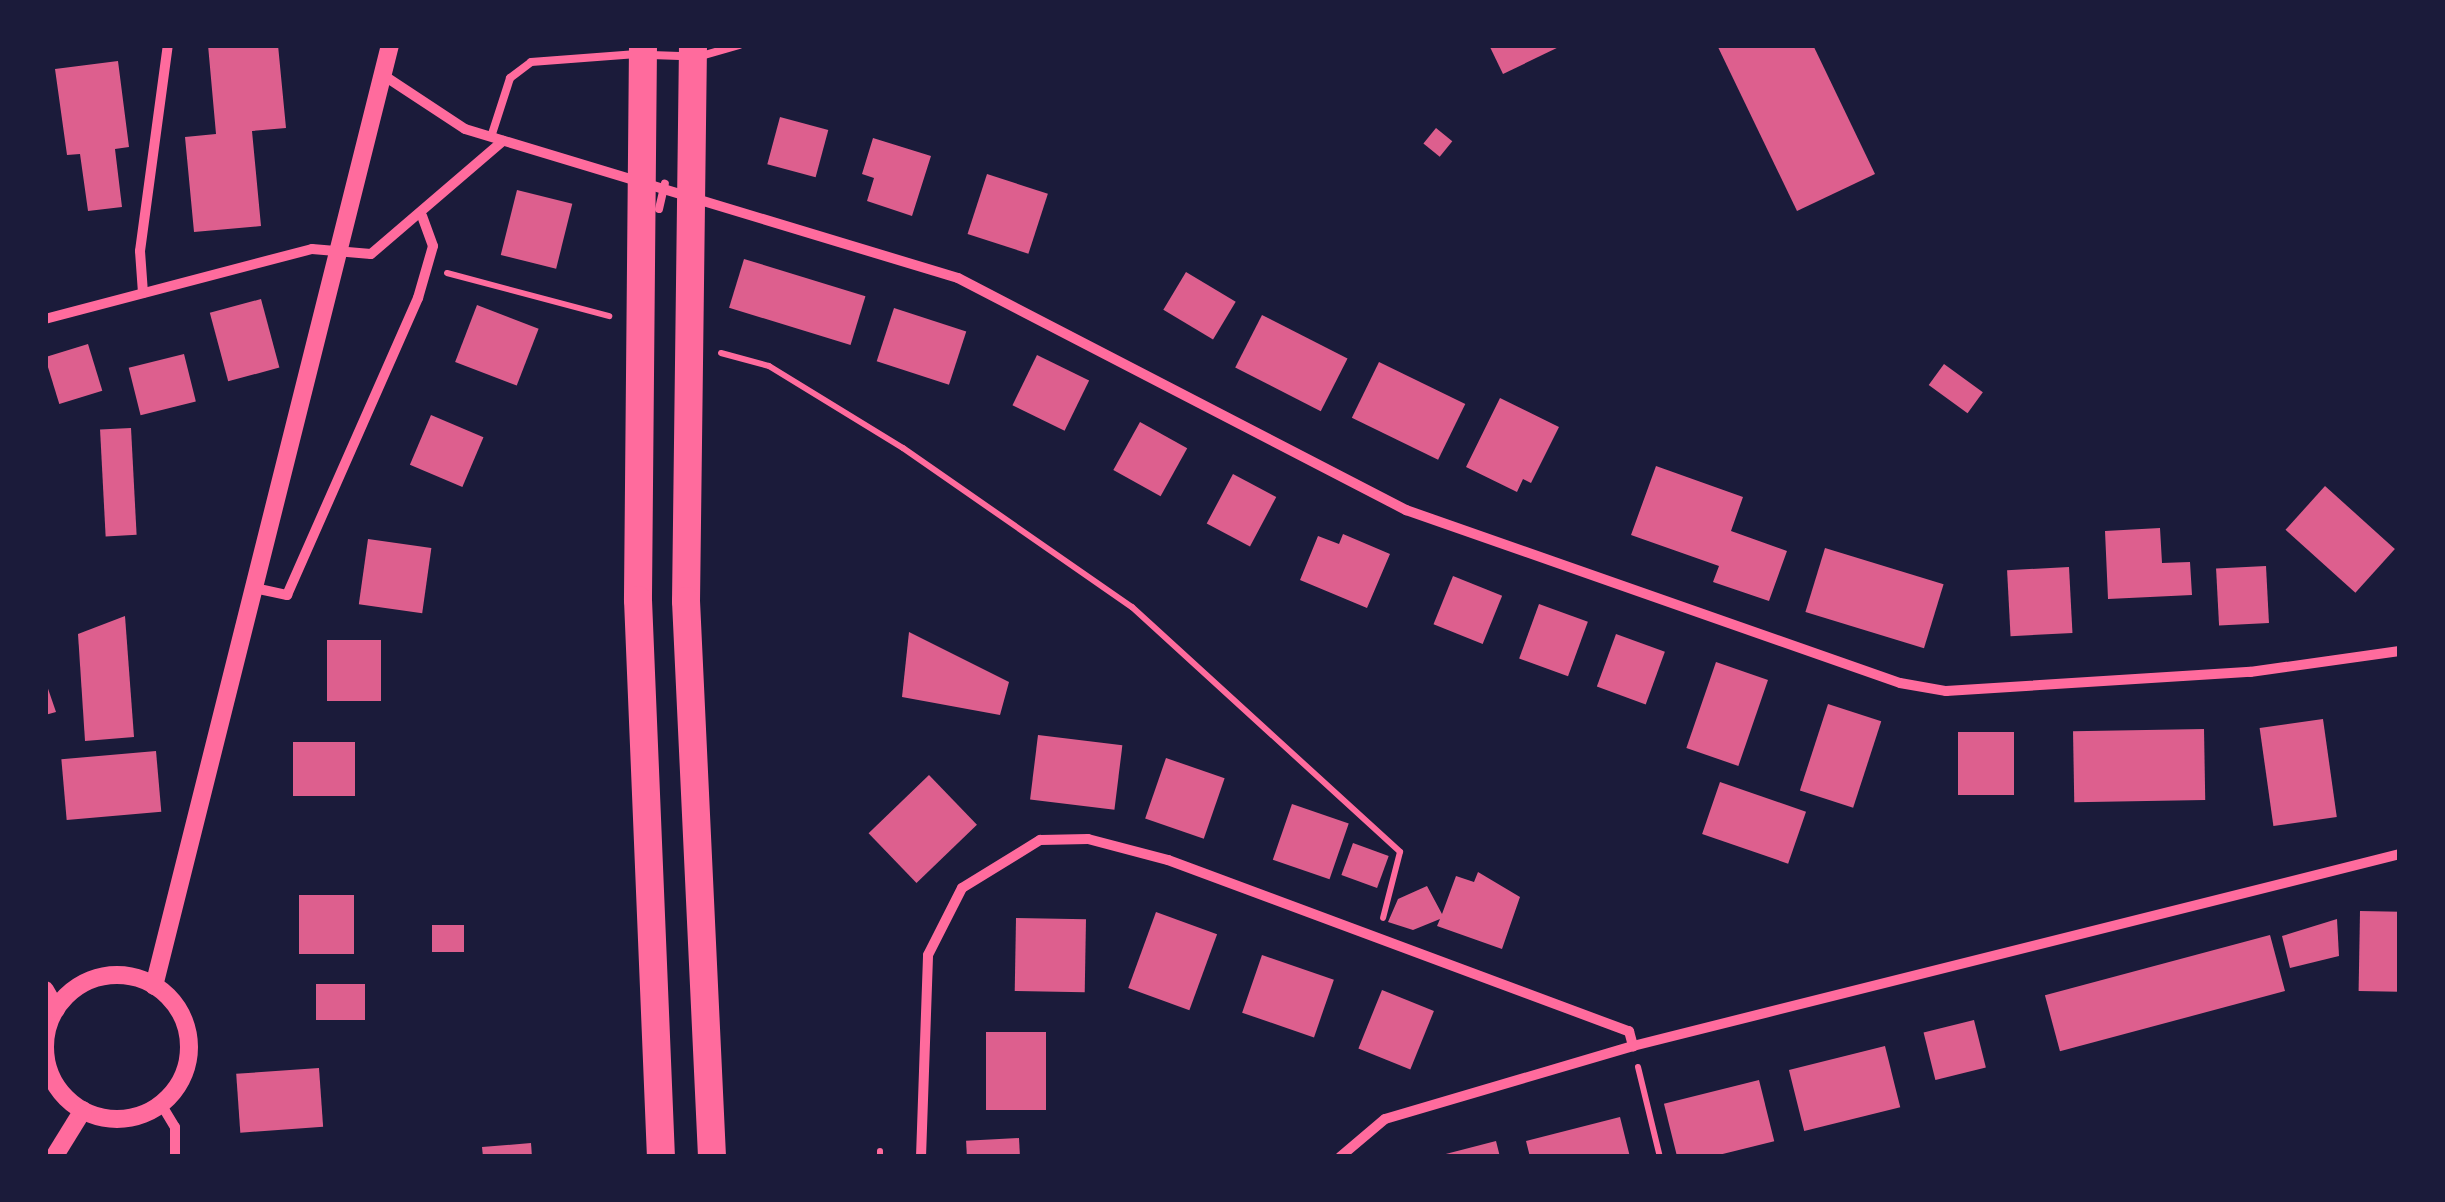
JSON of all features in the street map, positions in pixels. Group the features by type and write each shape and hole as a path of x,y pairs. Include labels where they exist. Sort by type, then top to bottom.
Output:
{"highway":[{"path":"643,45 638,600 661,1157"},
{"path":"693,45 686,601 712,1157"}],"street":[{"path":"144,294 140,250 168,45"},
{"path":"154,986 259,589 390,45"},
{"path":"383,76 449,122 491,137 665,184 958,278 1406,510 1900,683 1946,691 2212,674 2400,651"},
{"path":"45,319 312,249 371,254 422,216 503,141"},
{"path":"259,589 287,595 428,268 434,246 422,216"},
{"path":"921,1157 928,955 962,888 1040,840 1131,848 1629,1031 1633,1046"},
{"path":"1340,1157 1385,1118 1633,1046 2400,854"},
{"path":"45,990 56,1009 48,1066 83,1110 123,1119 162,1104 183,1077 189,1043 179,1010 154,986 107,977 56,1009"},
{"path":"162,1104 175,1127 175,1157"},
{"path":"54,1157 83,1110"}],"lane":[{"path":"491,137 510,78 531,62 722,57 739,45"},
{"path":"659,209 665,184"}],"path":[{"path":"428,268 625,322"},
{"path":"698,346 769,366 1132,606 1400,852 1376,938"},
{"path":"1633,1046 1660,1157"}],"building":[{"path":"208,45 278,45 286,128 252,131 261,226 194,232 185,137 216,134"},
{"path":"1489,45 1563,45 1503,74"},
{"path":"1717,45 1813,45 1875,174 1797,211"},
{"path":"118,61 129,147 115,149 122,207 88,211 80,154 67,155 55,69"},
{"path":"780,117 828,130 816,177 767,164"},
{"path":"1436,128 1452,141 1440,157 1423,144"},
{"path":"873,138 931,156 912,216 867,201 874,178 862,174"},
{"path":"987,174 1048,194 1028,254 968,234"},
{"path":"517,190 572,204 556,269 501,255"},
{"path":"744,259 865,296 851,345 729,308"},
{"path":"1186,272 1236,302 1213,340 1163,310"},
{"path":"261,299 279,368 228,381 210,313"},
{"path":"477,305 539,329 517,386 455,362"},
{"path":"894,308 966,331 949,385 877,361"},
{"path":"1262,315 1348,359 1321,411 1235,368"},
{"path":"88,344 102,391 59,404 45,357"},
{"path":"184,354 196,402 141,415 129,368"},
{"path":"1037,355 1089,380 1065,431 1012,405"},
{"path":"1379,362 1465,404 1438,460 1352,418"},
{"path":"1944,364 1983,392 1968,413 1929,385"},
{"path":"1500,398 1559,427 1531,483 1523,479 1517,492 1466,467"},
{"path":"431,415 483,437 462,487 410,465"},
{"path":"1140,422 1187,448 1161,496 1113,470"},
{"path":"131,428 137,535 106,536 100,430"},
{"path":"1656,466 1743,497 1731,531 1787,551 1769,601 1713,582 1719,566 1631,535"},
{"path":"1233,474 1276,497 1250,546 1207,523"},
{"path":"2325,486 2395,549 2355,593 2286,530"},
{"path":"2160,528 2162,563 2190,562 2192,595 2108,599 2105,531"},
{"path":"1343,534 1390,554 1367,608 1300,580 1318,536 1339,544"},
{"path":"368,539 431,548 422,613 359,604"},
{"path":"1825,548 1944,584 1924,648 1805,612"},
{"path":"2266,566 2269,623 2219,626 2216,569"},
{"path":"2069,567 2072,633 2011,636 2007,570"},
{"path":"1453,576 1502,596 1483,644 1434,624"},
{"path":"1539,604 1588,622 1568,676 1519,659"},
{"path":"125,616 134,737 85,741 78,634"},
{"path":"909,632 1009,682 1000,715 902,697"},
{"path":"1616,634 1665,652 1646,704 1597,687"},
{"path":"327,640 381,640 381,701 327,701"},
{"path":"1716,662 1768,680 1738,766 1686,748"},
{"path":"45,680 56,712 45,715"},
{"path":"1828,704 1881,721 1853,808 1800,791"},
{"path":"2323,719 2337,817 2273,826 2260,728"},
{"path":"2204,729 2205,800 2074,802 2073,731"},
{"path":"1958,732 2014,732 2014,795 1958,795"},
{"path":"1038,735 1122,745 1114,810 1030,800"},
{"path":"293,742 355,742 355,796 293,796"},
{"path":"156,751 161,812 67,820 61,759"},
{"path":"1166,758 1225,778 1204,839 1145,819"},
{"path":"929,775 977,825 917,883 869,833"},
{"path":"1720,782 1806,812 1788,864 1702,834"},
{"path":"1292,804 1349,824 1330,879 1273,860"},
{"path":"1353,843 1389,856 1377,888 1341,875"},
{"path":"1478,872 1520,897 1502,949 1437,926 1440,919 1413,930 1388,922 1398,899 1427,886 1442,914 1456,876 1474,882"},
{"path":"299,895 354,895 354,954 299,954"},
{"path":"2360,911 2400,912 2399,992 2359,991"},
{"path":"1156,912 1217,934 1189,1010 1128,988"},
{"path":"1016,918 1086,919 1085,992 1015,991"},
{"path":"2337,919 2339,956 2290,968 2282,936"},
{"path":"432,925 464,925 464,952 432,952"},
{"path":"2270,935 2285,991 2060,1051 2045,995"},
{"path":"1262,955 1334,980 1314,1037 1242,1013"},
{"path":"316,984 365,984 365,1020 316,1020"},
{"path":"1382,990 1434,1011 1410,1069 1358,1048"},
{"path":"1974,1020 1986,1068 1935,1080 1924,1033"},
{"path":"986,1032 1046,1032 1046,1110 986,1110"},
{"path":"1885,1046 1900,1107 1804,1131 1789,1070"},
{"path":"319,1068 323,1127 240,1133 236,1074"},
{"path":"1759,1080 1774,1141 1711,1157 1677,1157 1664,1104"},
{"path":"1620,1117 1630,1157 1530,1157 1526,1141"},
{"path":"1019,1138 1020,1157 967,1157 966,1141"},
{"path":"1496,1141 1500,1157 1438,1157 1438,1156"},
{"path":"531,1143 532,1157 483,1157 482,1147"}]}
